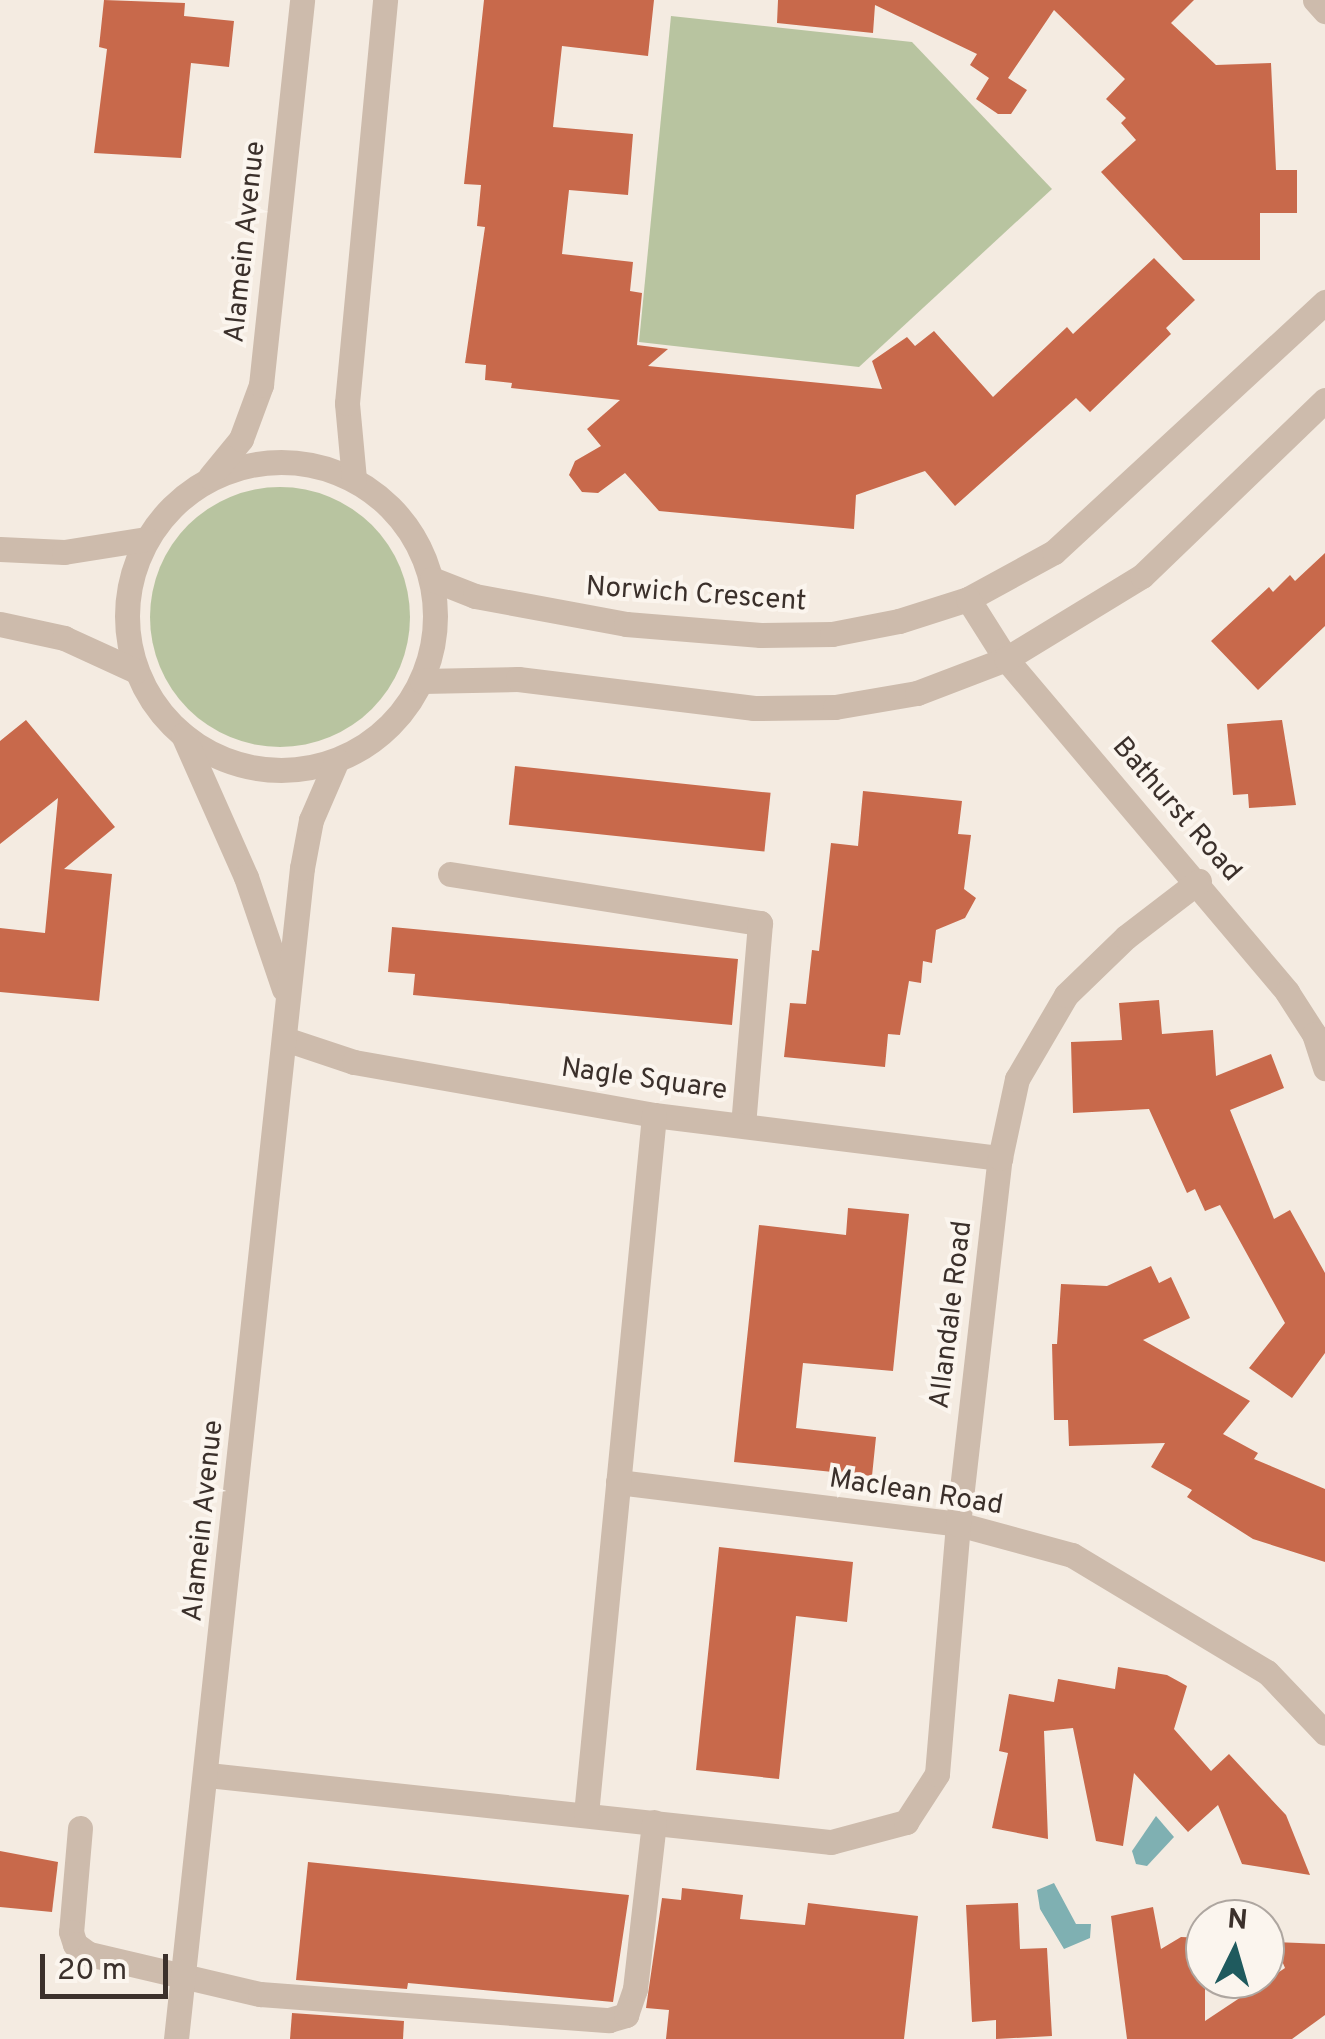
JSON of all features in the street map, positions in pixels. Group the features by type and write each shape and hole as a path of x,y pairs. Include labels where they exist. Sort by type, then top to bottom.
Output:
{"street":[{"name":"Alamein Avenue","path":"210,478 241,439 260,385 302,0"},
{"path":"354,479 347,403 385,0"},
{"path":"1314,0 1325,11"},
{"name":"Norwich Crescent","path":"432,579 541,610 761,636 832,634 968,599 1054,552 1325,302"},
{"path":"422,681 518,679 754,708 835,708 917,694 1006,659 1142,576 1325,400"},
{"path":"258,462 290,462 354,479 389,504 416,539 432,579 436,631 422,681 387,729 337,760 306,768 240,764 183,735 155,706 136,671 127,612 129,582 146,539 174,504 210,478 258,462"},
{"path":"0,548 64,552 146,539"},
{"name":"Bathurst Road","path":"968,599 1006,659 1199,881 1319,1030 1325,1068"},
{"path":"0,624 64,638 136,671"},
{"name":"Alamein Avenue","path":"183,735 251,890 289,1008"},
{"name":"Alamein Avenue","path":"176,2039 188,1976 302,868 312,820 337,760"},
{"path":"450,874 760,922 743,1124"},
{"name":"Allandale Road","path":"654,1822 831,1842 906,1822 938,1774 958,1524 1000,1158 1017,1080 1066,995 1126,937 1199,881"},
{"name":"Nagle Square","path":"285,1040 354,1062 654,1115 1000,1158"},
{"path":"586,1814 654,1115"},
{"name":"Maclean Road","path":"618,1482 958,1524 1072,1555 1130,1586 1266,1672 1325,1734"},
{"path":"80,1828 74,1944 89,1954 260,1994 609,2020 626,2015 635,1990 654,1822 208,1775"}],"green space":[{"path":"671,16 912,42 1052,189 859,367 639,342"},
{"path":"280,487 330,497 372,525 400,567 410,617 400,667 372,709 330,737 280,747 230,737 188,709 160,667 150,617 160,567 188,525 230,497"}],"water":[{"path":"1156,1816 1174,1837 1147,1866 1136,1864 1132,1851"},
{"path":"1054,1883 1076,1924 1091,1924 1090,1938 1064,1949 1040,1909 1037,1890"}],"building":[{"path":"104,0 185,3 184,16 234,21 229,67 191,63 181,158 94,153 107,49 99,47"},
{"path":"484,0 654,0 648,56 562,46 553,127 633,134 628,195 569,190 562,254 633,262 630,291 642,293 637,345 668,349 648,366 882,389 872,361 907,337 915,346 934,331 993,397 1067,327 1073,334 1154,258 1195,300 1166,328 1171,334 1090,412 1076,398 955,506 925,471 856,495 854,529 659,511 625,473 598,493 582,492 569,475 575,461 601,446 587,429 620,400 511,388 512,383 485,380 486,365 465,363 485,227 477,226 481,185 464,184"},
{"path":"778,0 1194,0 1171,23 1216,65 1271,63 1276,170 1297,170 1297,213 1260,213 1260,260 1183,260 1101,172 1136,140 1121,123 1126,118 1106,99 1125,79 1054,10 1008,78 1027,90 1011,114 998,114 976,99 989,78 970,65 977,54 875,5 873,33 777,23"},
{"path":"1325,553 1325,626 1258,690 1211,641 1269,587 1273,592 1290,575 1295,581"},
{"path":"26,720 115,827 64,869 112,874 99,1001 0,992 0,928 45,933 58,798 0,844 0,741"},
{"path":"1282,720 1296,805 1249,808 1248,794 1233,795 1227,724"},
{"path":"515,766 771,793 764,852 509,825"},
{"path":"863,791 962,801 958,834 971,835 964,889 976,898 965,918 936,930 932,963 923,961 921,983 909,981 900,1035 888,1034 885,1067 784,1057 790,1003 806,1004 812,950 819,951 831,843 858,846"},
{"path":"392,927 738,959 732,1025 413,995 415,974 388,972"},
{"path":"1159,1000 1162,1034 1213,1030 1216,1076 1271,1054 1284,1088 1230,1110 1274,1219 1290,1210 1325,1273 1325,1353 1292,1398 1249,1368 1285,1323 1220,1205 1205,1211 1195,1189 1187,1193 1149,1109 1073,1113 1071,1042 1122,1040 1119,1003"},
{"path":"848,1208 909,1214 893,1371 803,1363 796,1428 876,1437 872,1476 734,1462 759,1225 846,1235"},
{"path":"1151,1266 1159,1283 1171,1277 1190,1318 1143,1340 1250,1401 1223,1434 1258,1453 1254,1459 1325,1489 1325,1562 1253,1539 1187,1497 1192,1490 1151,1467 1165,1443 1069,1446 1068,1420 1054,1420 1052,1344 1057,1344 1061,1284 1107,1286"},
{"path":"719,1547 853,1562 847,1622 796,1616 779,1779 696,1770"},
{"path":"1118,1667 1167,1675 1187,1686 1174,1729 1211,1771 1229,1754 1286,1815 1310,1875 1242,1864 1218,1805 1188,1832 1134,1773 1123,1846 1096,1841 1073,1728 1044,1731 1048,1839 992,1828 1008,1753 999,1751 1009,1694 1054,1702 1058,1679 1115,1689"},
{"path":"0,1851 58,1862 52,1912 0,1907"},
{"path":"308,1862 629,1895 613,2002 408,1983 407,1989 296,1980"},
{"path":"682,1888 743,1895 740,1919 805,1925 808,1903 918,1916 904,2039 666,2039 669,2010 646,2008 662,1898 681,1900"},
{"path":"1018,1903 1020,1949 1047,1948 1052,2036 996,2039 996,2020 972,2022 966,1905"},
{"path":"1153,1907 1161,1949 1185,1937 1185,1999 1205,1999 1205,2021 1238,1999 1285,1999 1285,1942 1325,1944 1325,2015 1292,2039 1127,2039 1111,1916"},
{"path":"292,2013 404,2021 403,2039 290,2039"}]}
